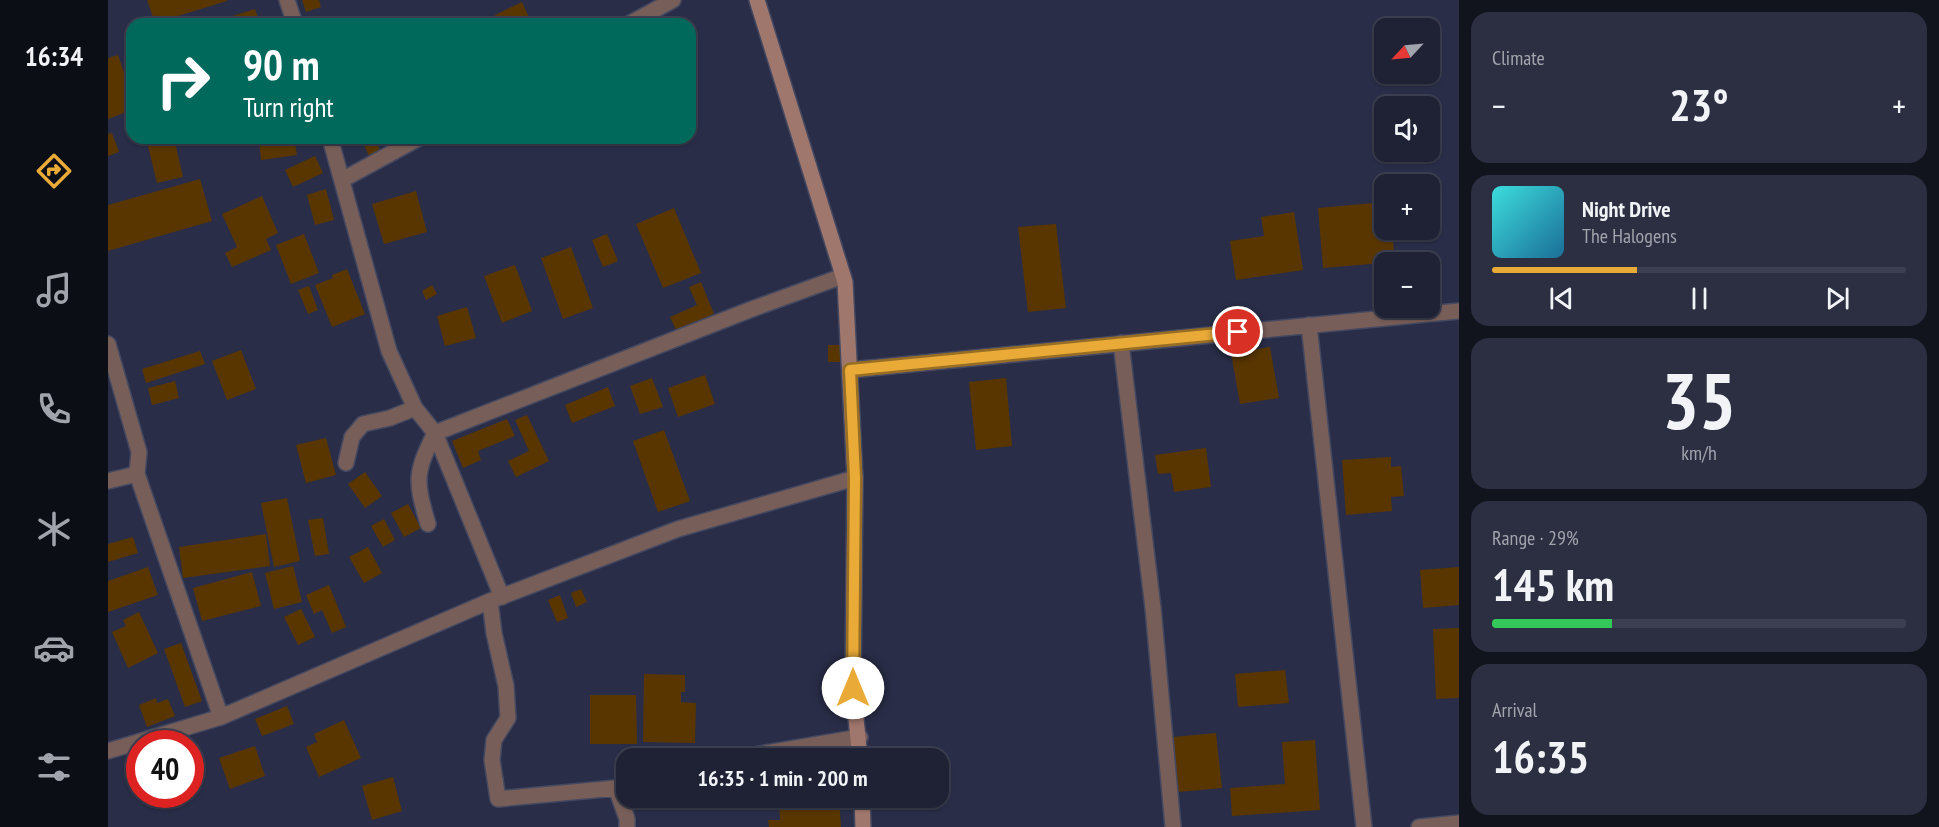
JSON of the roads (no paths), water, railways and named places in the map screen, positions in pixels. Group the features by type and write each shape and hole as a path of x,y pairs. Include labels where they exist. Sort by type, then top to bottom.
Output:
{"street":[{"path":"287,0 293,18"},
{"path":"640,18 673,0"},
{"path":"757,0 843,276 855,478 853,688 860,748"},
{"path":"332,144 389,351 415,408 435,433 496,599 494,633 506,686 508,718 494,740 492,760 498,799 616,787"},
{"path":"342,180 408,144"},
{"path":"429,524 420,497 418,474 421,461 435,433 752,309 843,276"},
{"path":"850,370 1459,310"},
{"path":"1309,325 1364,827"},
{"path":"1121,343 1153,608 1173,827"},
{"path":"108,344 139,452 137,474 221,717"},
{"path":"346,462 352,436 363,424 390,418 415,408"},
{"path":"108,481 137,474"},
{"path":"108,751 221,717 496,599 678,529 855,478"},
{"path":"796,748 860,737"},
{"path":"625,808 627,827"},
{"path":"862,808 863,827"},
{"path":"1419,827 1459,823"}]}
